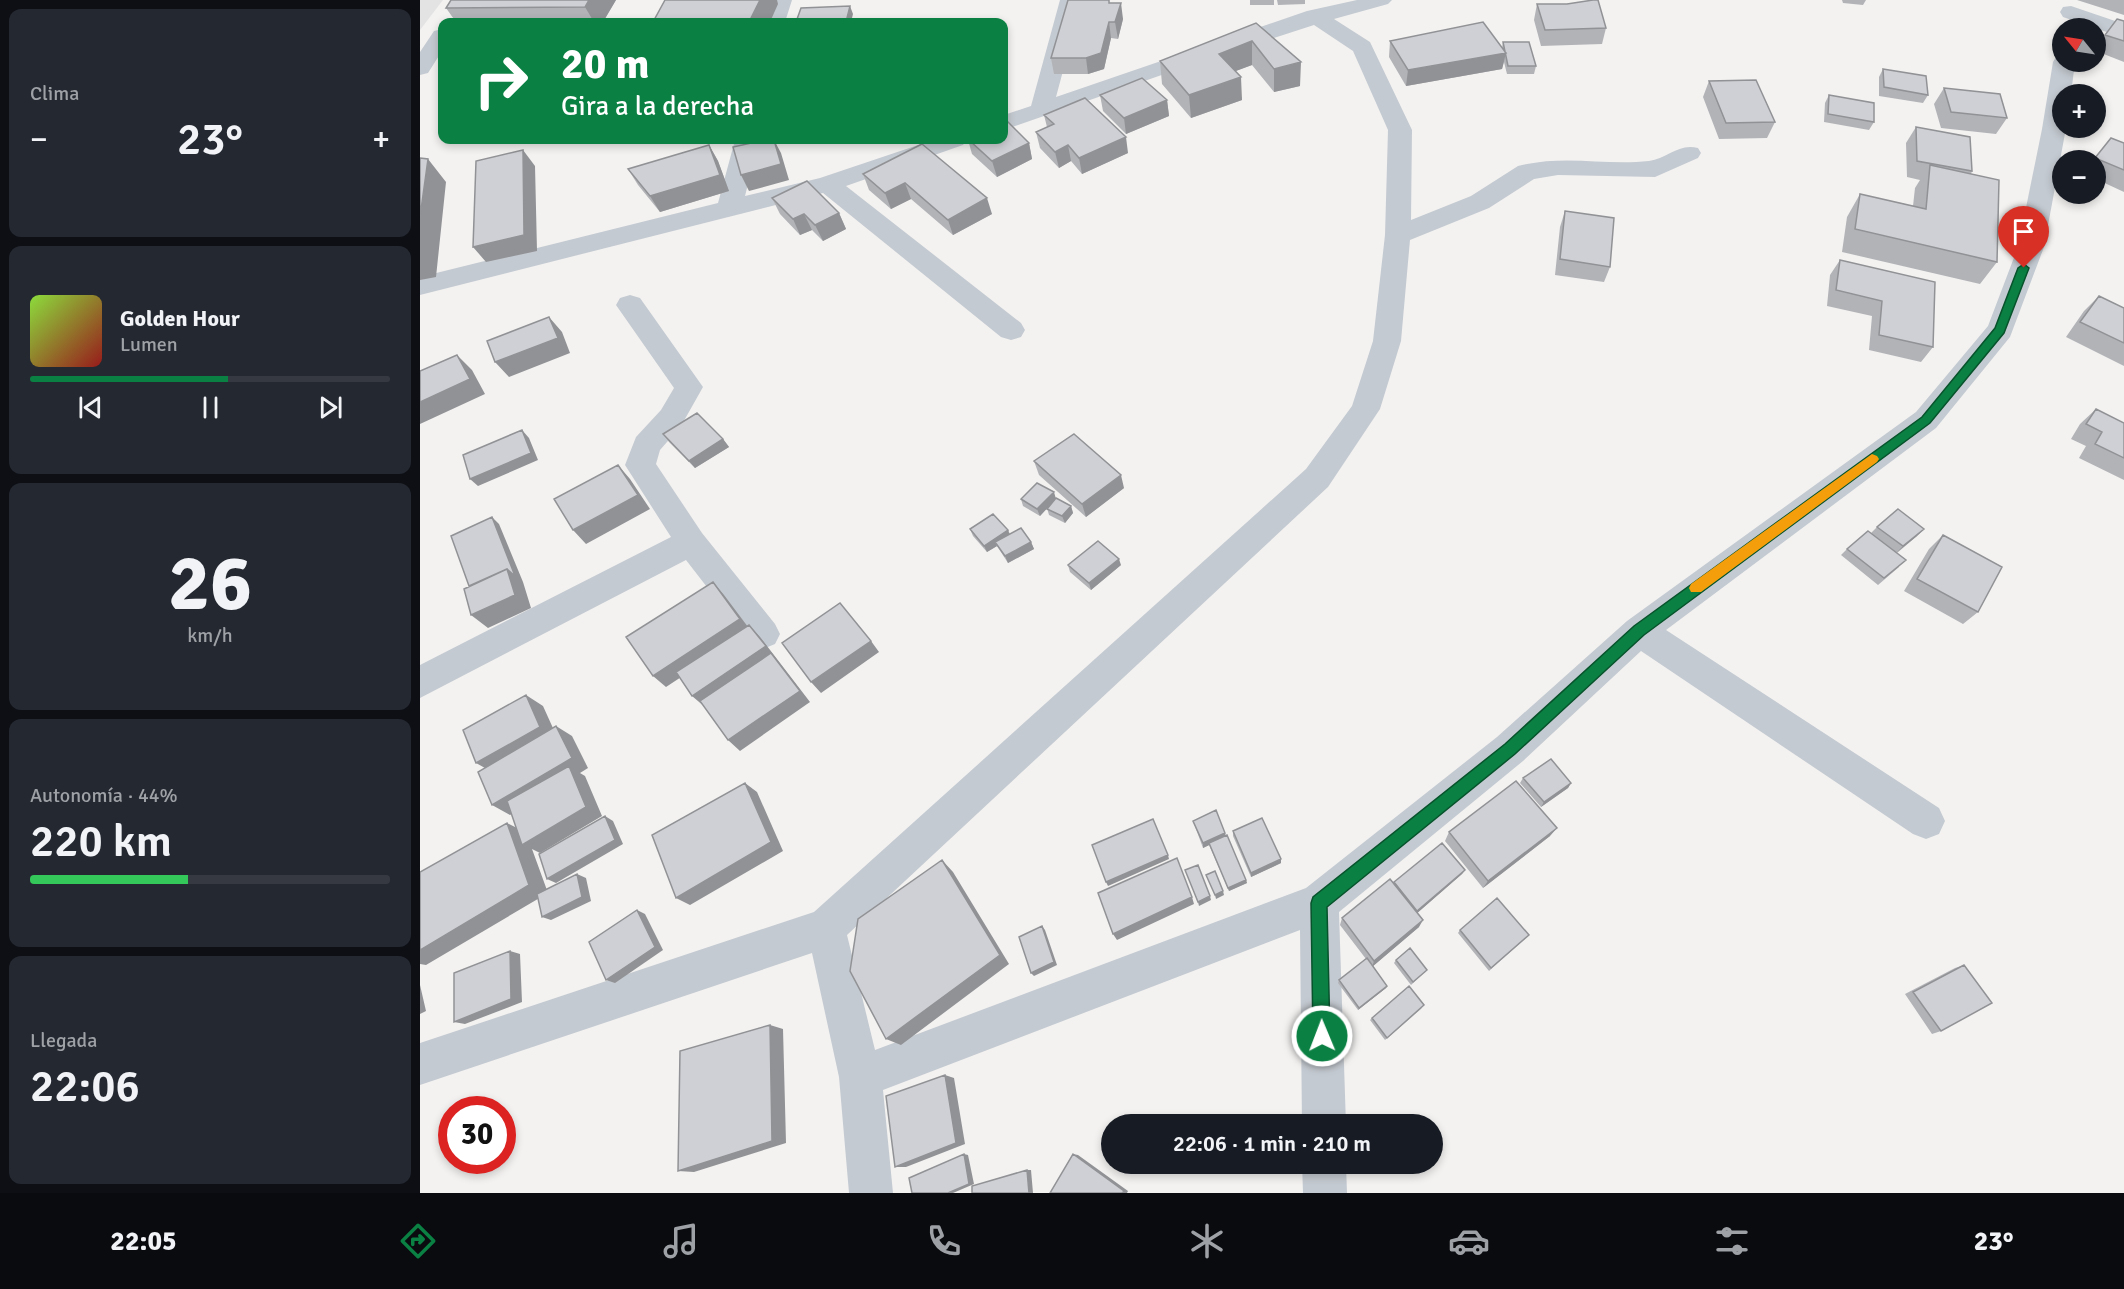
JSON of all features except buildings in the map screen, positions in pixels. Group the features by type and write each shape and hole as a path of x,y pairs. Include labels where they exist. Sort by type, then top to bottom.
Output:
{"street":[{"path":"777,18 781,0"},
{"path":"1041,110 1071,0"},
{"path":"1008,122 1150,71 1316,16 1382,0"},
{"path":"2070,13 2124,31"},
{"path":"420,1064 826,928 1317,478 1365,409 1387,341 1398,235 1400,130 1362,47 1316,16"},
{"path":"420,68 438,42"},
{"path":"860,1077 1319,903 1510,749 1639,631 1926,420 2000,330 2031,247 2063,72"},
{"path":"730,207 746,144"},
{"path":"420,286 827,184 943,144"},
{"path":"1398,235 1480,202 1527,172 1558,166 1655,169 1689,153"},
{"path":"827,184 1011,330"},
{"path":"630,305 689,387 671,418 647,445 640,465 691,542 763,634"},
{"path":"420,682 691,542"},
{"path":"1639,631 1926,821"},
{"path":"1319,903 1324,1114"},
{"path":"826,928 860,1077 871,1193"},
{"path":"1324,1174 1325,1193"}],"shaded area":[{"path":"420,0 443,0 420,30"}],"slow traffic":[{"path":"1696,588 1872,459"}],"route":[{"path":"1322,1036 1319,903 1510,749 1639,631 1926,420 2000,330 2024,268"}]}
